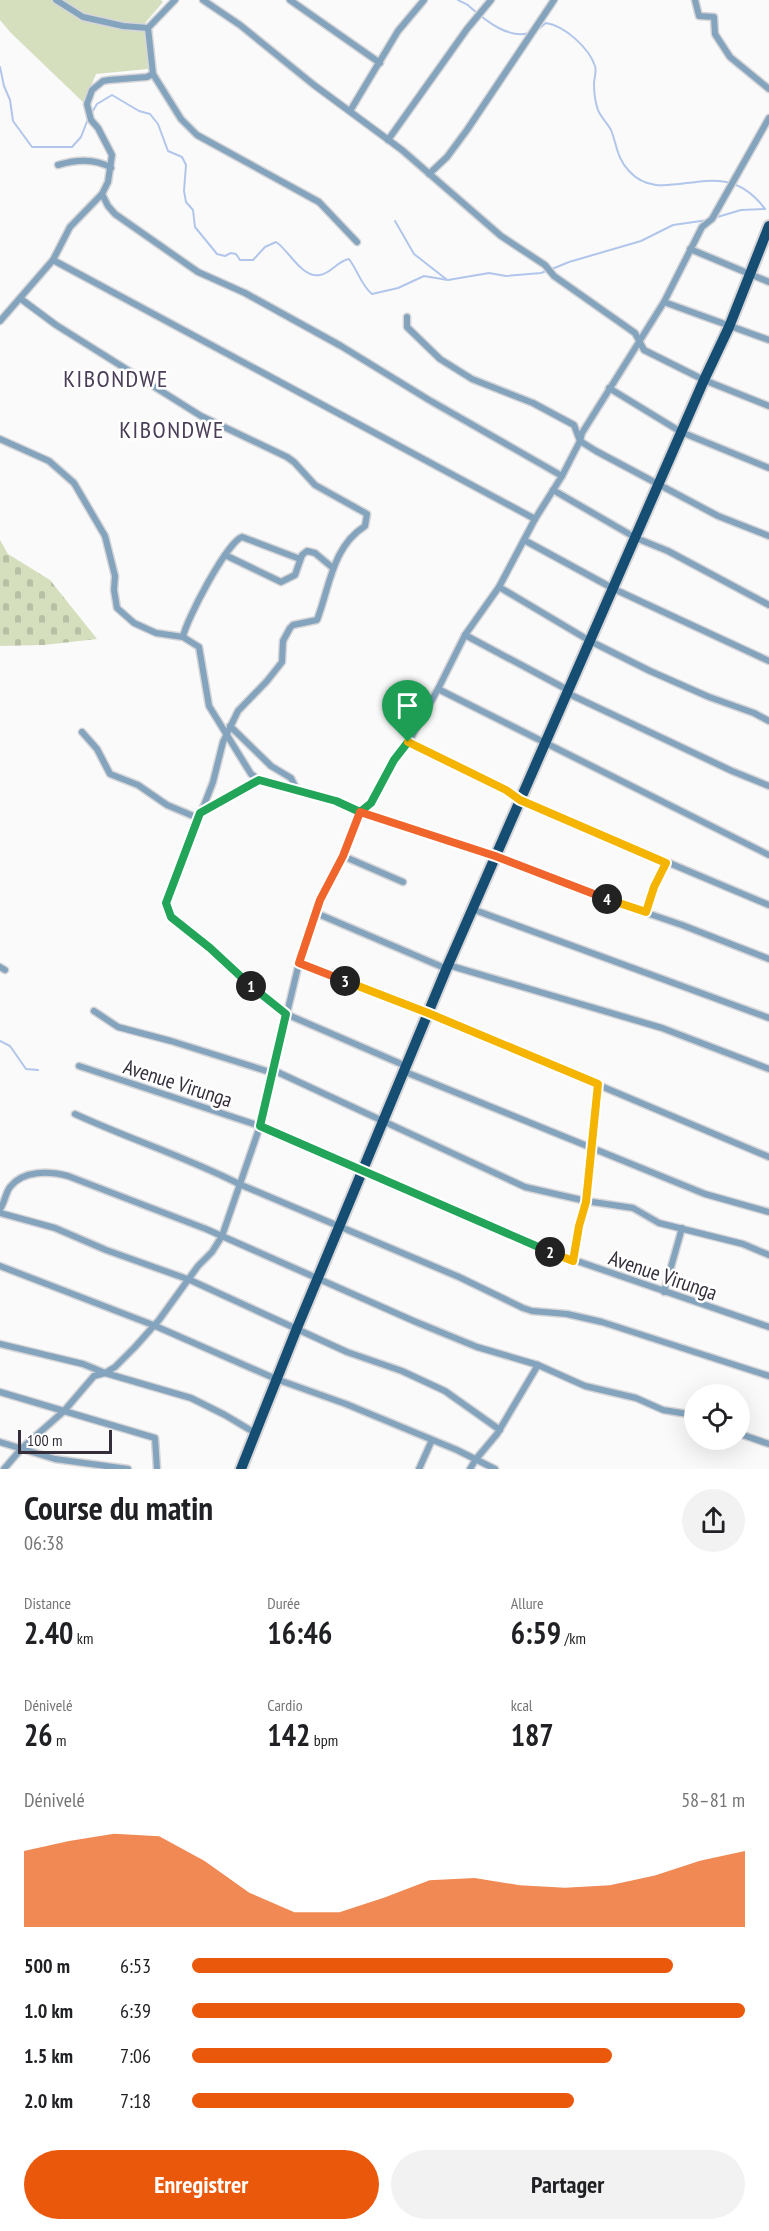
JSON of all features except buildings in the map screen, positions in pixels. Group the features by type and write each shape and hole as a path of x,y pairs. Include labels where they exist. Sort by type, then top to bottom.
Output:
{"highway":[{"path":"241,1469 361,1172 472,909 768,234"}],"street":[{"path":"56,0 83,17 123,26 148,28"},
{"path":"148,28 175,0"},
{"path":"203,0 240,25 314,85 388,140 501,236 546,265 554,276 635,333 644,350 704,380 769,406"},
{"path":"290,0 380,63"},
{"path":"350,111 398,32 424,0"},
{"path":"388,140 491,0"},
{"path":"429,174 447,157 467,130 554,0"},
{"path":"695,0 699,16 714,17 715,34 730,57 769,89"},
{"path":"148,28 153,74 181,118 197,135 319,202 357,242"},
{"path":"0,321 53,260 70,227 102,194 108,182 112,155 98,128 90,120 88,98 92,90 103,81 147,77 153,74"},
{"path":"4,1469 22,1448 64,1411 94,1376 115,1367 135,1347 190,1280 198,1266 212,1252 222,1236 260,1126 299,963 315,913 343,856 360,812 371,803 394,760 408,742 465,635 499,587 535,519 562,476 582,433 664,302 702,227 712,219 769,118"},
{"path":"58,165 88,161 101,163 111,168"},
{"path":"102,194 115,214 198,272 245,293 341,346 429,400 562,476"},
{"path":"690,249 769,282"},
{"path":"53,260 535,519"},
{"path":"21,299 56,325 201,416 287,456 315,485 367,514 365,526 344,547 333,568 317,620 293,625 290,628 283,641 282,663 247,700 226,734 218,766 166,903 171,917 286,1014 405,1068 705,1194 769,1212"},
{"path":"664,302 769,340"},
{"path":"408,317 407,327 440,359 472,379 533,403 574,425 580,441 658,485 718,516 769,536"},
{"path":"609,388 681,432 769,468"},
{"path":"0,439 49,461 74,483 105,536 115,576 114,590 117,608 134,623 156,633 183,637 199,647 208,706 251,774 259,780 336,801 360,812 495,856 566,885 646,912 769,959"},
{"path":"553,490 636,538 686,560 769,605"},
{"path":"183,637 188,620 225,555 240,537 300,559"},
{"path":"524,540 614,589 769,661"},
{"path":"225,555 281,582 295,575 305,552 312,551 333,568"},
{"path":"499,587 590,641 650,671 769,721"},
{"path":"465,635 567,691 732,771 769,786"},
{"path":"438,689 769,855"},
{"path":"230,726 271,766 291,778 297,790"},
{"path":"82,732 97,749 110,774 138,785 178,811 199,815 259,780"},
{"path":"408,742 506,790 520,800 769,905"},
{"path":"343,856 403,882"},
{"path":"646,912 654,887 666,863"},
{"path":"472,909 769,1017"},
{"path":"315,913 448,967 662,1028 769,1069"},
{"path":"299,963 428,1013 769,1157"},
{"path":"94,1011 118,1027 273,1071 525,1187 586,1202 633,1208 658,1223 743,1244 769,1255"},
{"name":"Avenue Virunga","path":"79,1066 260,1126 361,1172 573,1261 769,1327"},
{"path":"573,1261 586,1202 598,1084"},
{"path":"75,1114 209,1169 239,1184 496,1293 523,1308 532,1311 547,1310 602,1322 769,1376"},
{"path":"500,1430 445,1391 402,1371 347,1352 190,1280 106,1250 55,1228 0,1211 9,1189 16,1182 34,1173 50,1172 68,1176 222,1236 477,1347 538,1365 585,1386 629,1396 663,1410 684,1413"},
{"path":"664,1292 682,1228"},
{"path":"0,1266 153,1325 276,1379 346,1404 495,1469"},
{"path":"0,1344 83,1364 105,1373 190,1398 255,1433"},
{"path":"470,1469 500,1430 538,1365"},
{"path":"0,1392 155,1438 157,1469"},
{"path":"750,1437 769,1444"},
{"path":"419,1469 432,1440"},
{"path":"0,1442 55,1459 128,1469"}],"green space":[{"path":"0,0 161,0 163,2 145,23 148,69 96,74 84,103 0,20"},
{"path":"0,540 8,554 50,580 97,639 44,645 0,646"}],"waterway":[{"path":"458,0 498,28 514,33 530,33"},
{"path":"536,31 546,23 561,28 582,45 592,59 596,68 594,90 598,110 611,130 625,166 643,182 659,185 712,181 730,183 748,191 765,209"},
{"path":"0,67 10,100 13,121 32,147 72,147 81,137 88,119"},
{"path":"91,114 97,104 112,95 139,111 150,114 158,124 168,151 182,157 186,165 184,191 186,202 193,210 195,227 217,254 225,256 231,253 236,254 240,260 253,260 265,247 276,242 301,268 313,275 324,274 349,259 372,294 398,288 424,276 448,280 489,273 506,276 546,271"},
{"path":"714,218 741,210 765,209"},
{"path":"552,269 641,241 673,225 708,220"},
{"path":"395,221 414,254 446,279"},
{"path":"0,1041 10,1046 26,1069 38,1070"}],"district":[{"name":"KIBONDWE","path":"116,378"},
{"name":"KIBONDWE","path":"172,429"}],"route":[{"path":"408,742 394,760 374,799 360,812 336,801 259,780 200,813 166,903 171,917 286,1014 260,1126 361,1172 573,1261 581,1216 586,1202 598,1084 497,1044 428,1013 299,963 320,900 343,856 360,812 495,856 588,893 646,912 654,887 666,863 520,800 506,790 408,742"}]}
